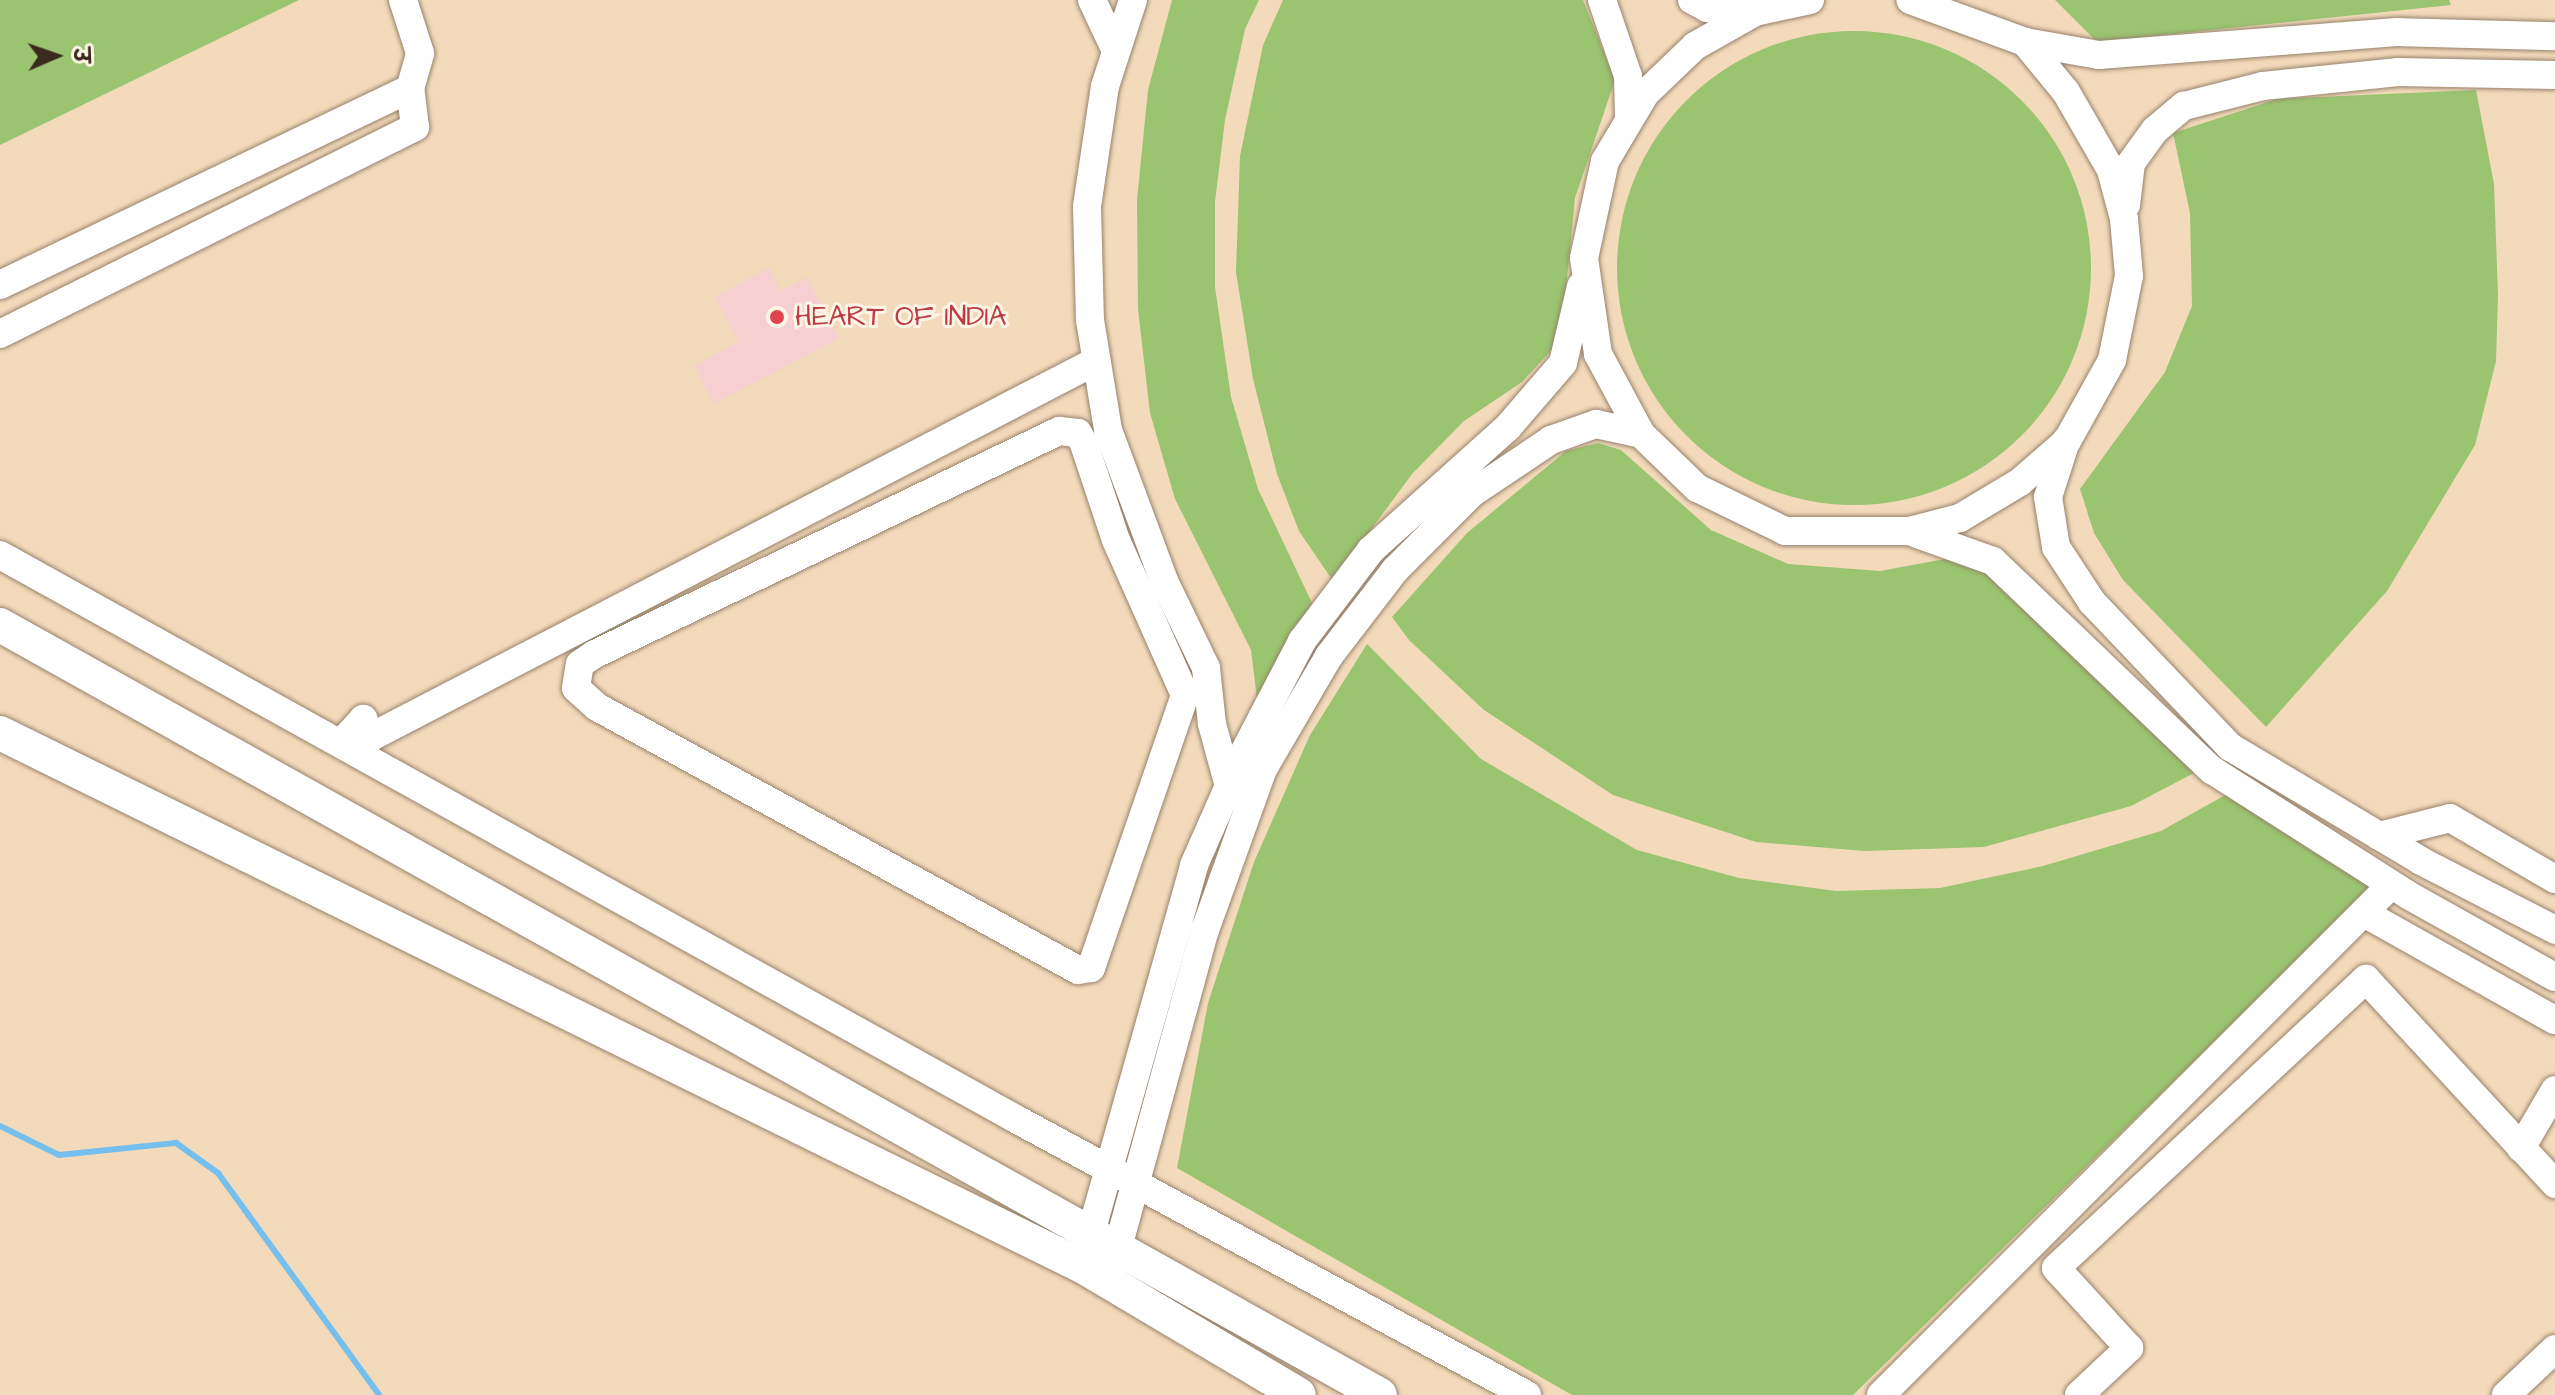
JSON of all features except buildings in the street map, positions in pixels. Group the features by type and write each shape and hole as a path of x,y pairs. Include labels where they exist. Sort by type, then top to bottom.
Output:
{"main road":[{"path":"0,625 1380,1395"},
{"path":"0,733 1095,1274 1299,1395"}],"street":[{"path":"0,334 415,127 410,89 420,53 403,0"},
{"path":"1092,0 1116,51"},
{"path":"1133,0 1105,86 1087,207 1090,320 1108,430 1165,583 1206,668 1212,724 1229,786"},
{"path":"1602,0 1628,76 1629,116"},
{"path":"1692,0 1707,8 1755,12 1810,0"},
{"path":"1910,0 2025,42 2099,55 2397,32 2555,36"},
{"path":"1095,1274 1104,1240 1108,1169 1194,865 1229,786 1302,641 1371,550 1508,427 1563,363 1579,304 1584,258 1605,161 1629,116 1695,46 1755,12"},
{"path":"2025,42 2066,92 2111,170 2124,219 2129,276 2112,360 2067,441 2048,497 2056,547 2092,602 2230,747 2379,836 2555,930"},
{"path":"2124,219 2131,163 2155,130 2184,106 2263,86 2398,72 2555,75"},
{"path":"0,285 410,89"},
{"path":"180,199 198,235"},
{"path":"1584,258 1598,354 1641,434 1697,488 1785,531 1909,531 1960,518 1998,498 2067,441"},
{"path":"341,743 363,719 371,737 1096,361"},
{"path":"1104,1240 1135,1183 1205,930 1258,784 1329,656 1395,570 1472,493 1551,440 1596,424 1641,434"},
{"path":"1067,431 1078,433 1084,444 1116,540 1182,686 1181,705 1091,968 1078,970 597,707 582,698 576,676 580,664 595,654 1067,431"},
{"path":"1909,531 1993,561 2212,770 2391,885 2555,977"},
{"path":"0,555 1108,1169 1527,1395"},
{"path":"1181,705 1212,724"},
{"path":"2379,836 2450,818 2555,879"},
{"path":"1881,1395 2391,885"},
{"path":"2364,913 2555,1020"},
{"path":"2094,1390 2129,1348 2056,1268 2366,979 2555,1184"},
{"path":"2521,1148 2555,1090"},
{"path":"2506,1395 2555,1349"}],"shaded area":[{"name":"HEART OF INDIA","path":"769,268 781,291 807,277 839,338 714,404 694,366 738,342 715,297"}],"green space":[{"path":"0,0 299,0 0,145"},
{"path":"1172,0 1259,0 1245,29 1225,120 1215,202 1215,287 1231,397 1258,489 1313,605 1258,707 1251,650 1175,499 1150,413 1138,309 1137,200 1148,90"},
{"path":"1283,0 1583,0 1615,80 1575,198 1561,340 1522,382 1464,421 1412,474 1333,581 1299,531 1277,474 1253,379 1236,272 1240,156 1263,45"},
{"path":"2055,0 2449,0 2451,5 2097,42"},
{"path":"1854,31 1900,36 1945,49 1985,71 2021,101 2051,137 2073,177 2086,222 2091,268 2086,314 2073,359 2051,399 2021,435 1985,465 1945,487 1900,500 1854,505 1808,500 1763,487 1723,465 1687,435 1657,399 1635,359 1622,314 1617,268 1622,222 1635,177 1657,137 1687,101 1723,71 1763,49 1808,36"},
{"path":"2476,90 2494,184 2498,295 2496,361 2475,445 2387,591 2266,727 2123,580 2094,533 2080,489 2165,372 2192,306 2190,213 2173,133 2277,99"},
{"path":"1598,443 1621,450 1711,530 1788,564 1880,571 1945,559 1985,569 2196,772 2131,806 1984,847 1864,851 1756,842 1613,795 1484,710 1409,640 1392,617 1467,533 1566,451"},
{"path":"1367,644 1481,759 1637,850 1739,878 1836,891 1940,888 2043,866 2161,831 2227,794 2373,886 1853,1395 1572,1395 1177,1168 1208,1003 1254,862 1310,735"}],"waterway":[{"path":"0,1126 59,1155 176,1143 218,1173 379,1395"}],"place":[{"name":"HEART OF INDIA","path":"777,317"}]}
